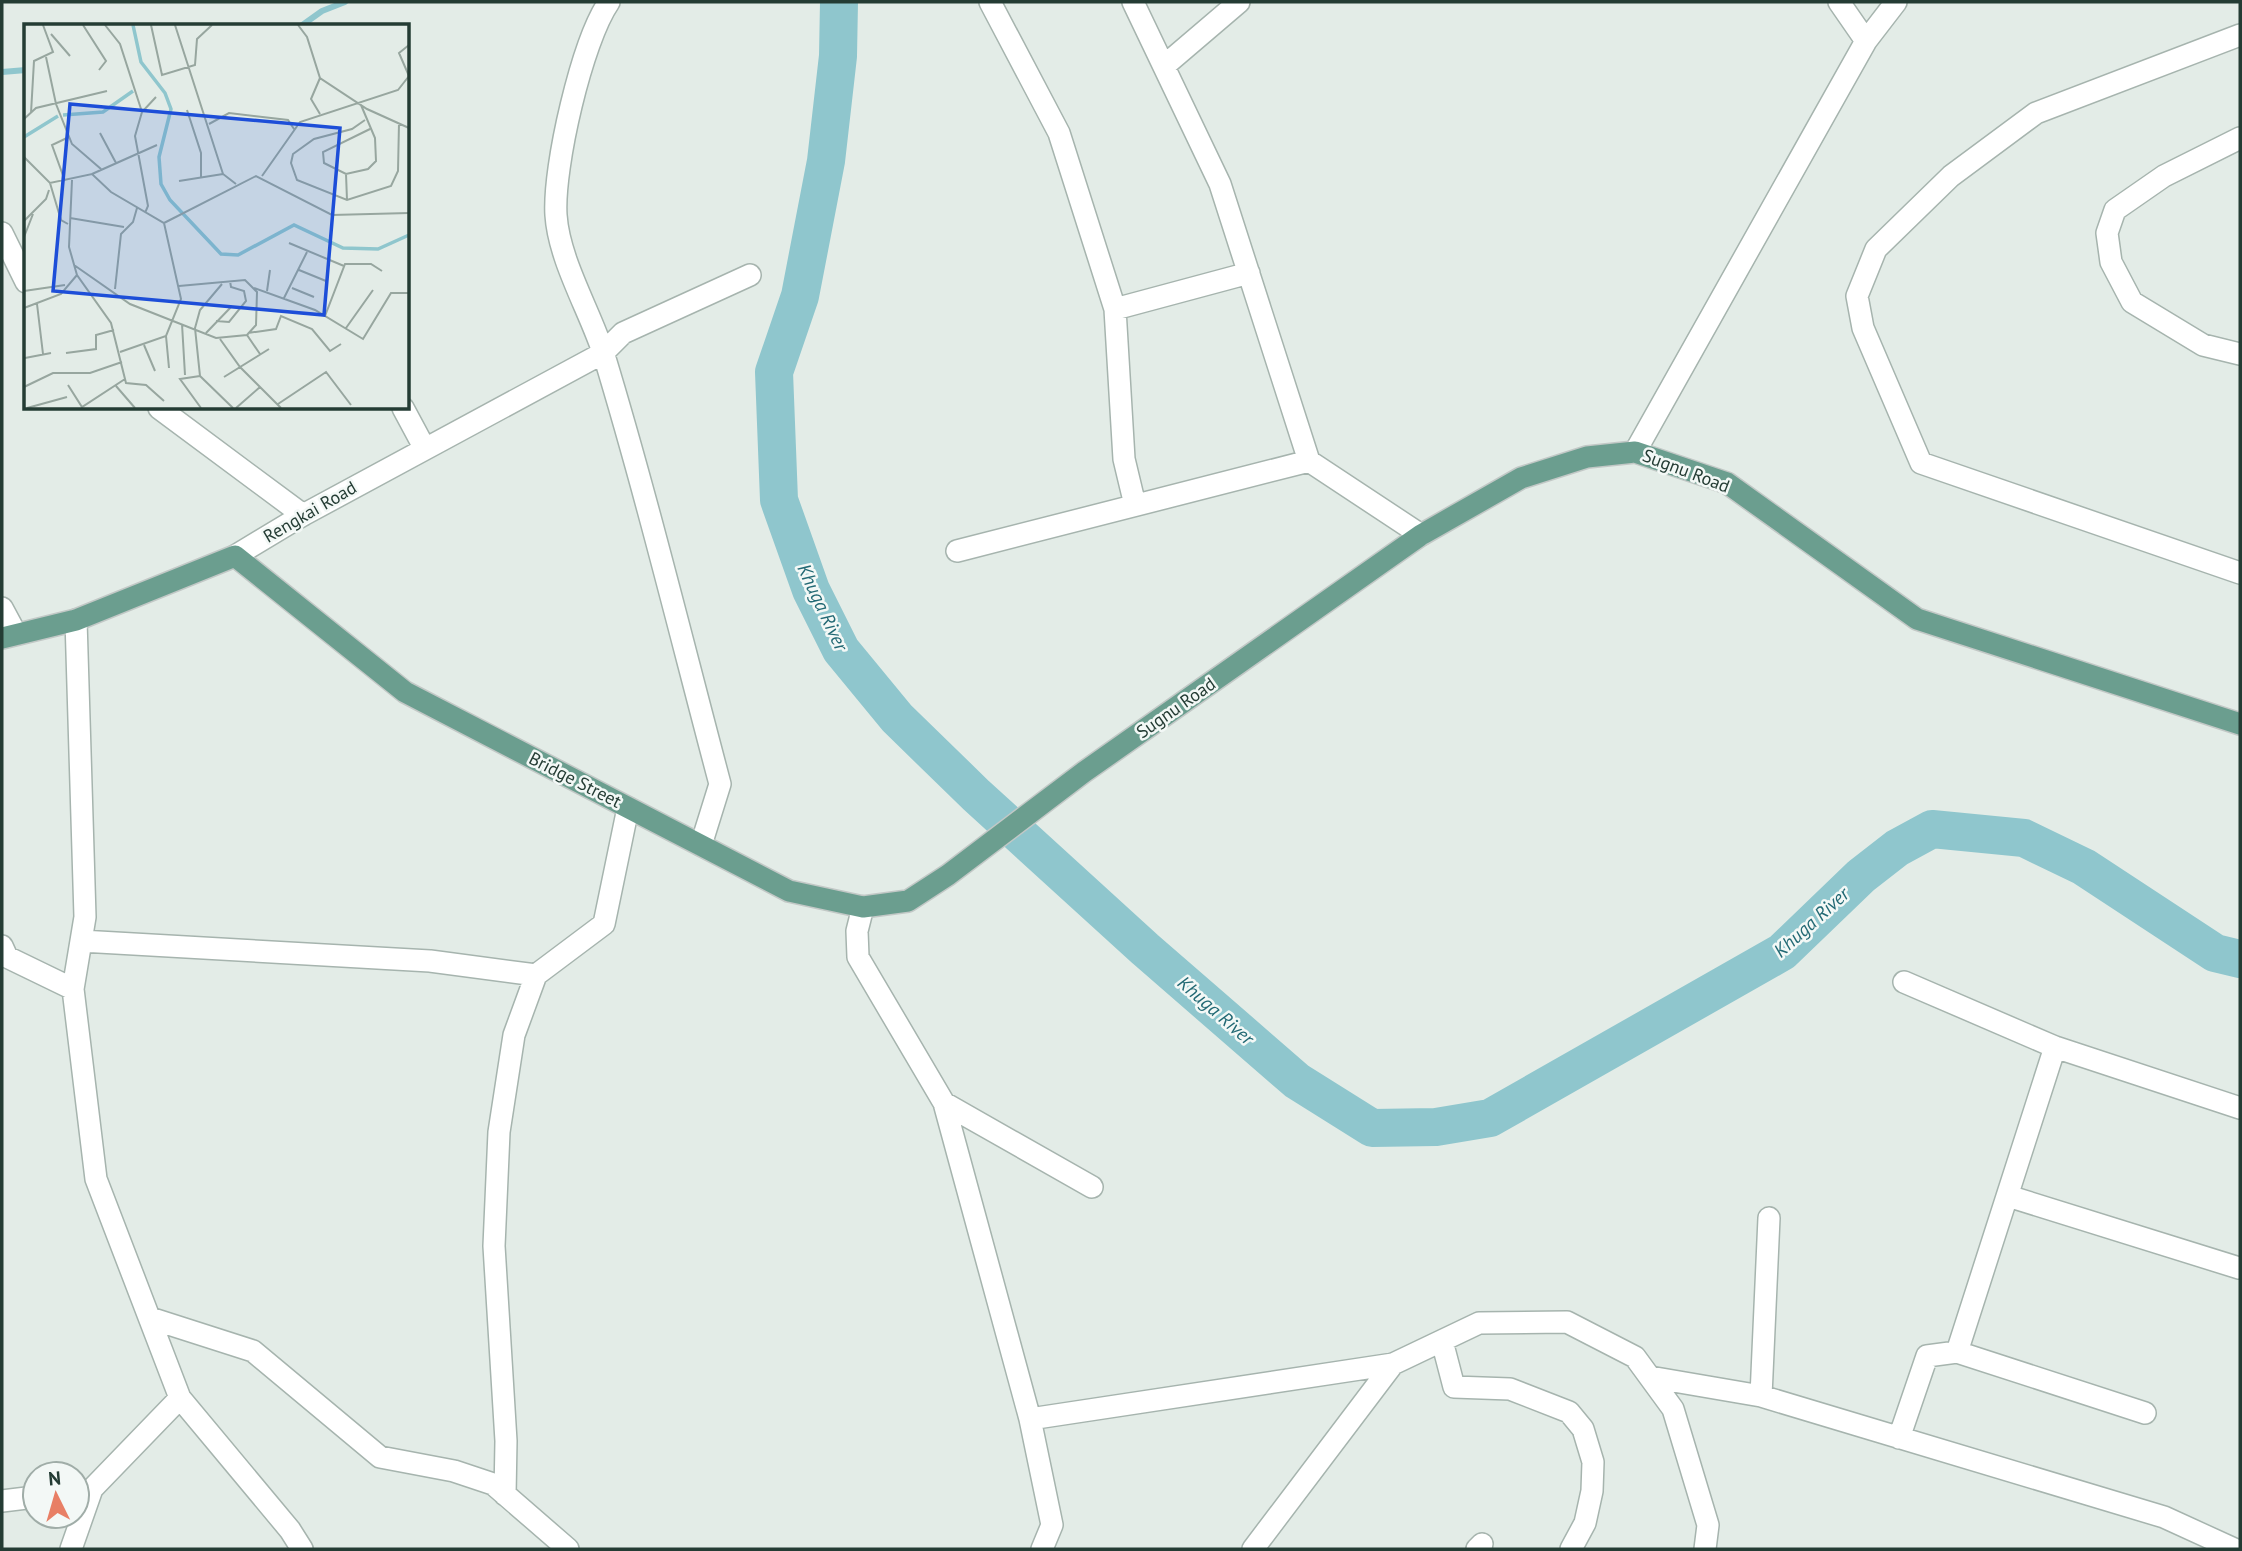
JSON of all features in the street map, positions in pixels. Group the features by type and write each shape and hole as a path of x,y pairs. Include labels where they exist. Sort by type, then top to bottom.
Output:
{"main road":[{"name":"Sugnu Road","path":"948,875 1084,772 1421,535 1521,478 1587,457 1635,452 1727,483 1917,619 2240,724"},
{"name":"Bridge Street","path":"235,556 405,692 789,891 863,907 908,901 948,875"},
{"name":"Rengkai Road","path":"9,636 76,620 235,556"}],"street":[{"path":"990,2 1059,133 1115,309 1124,458 1135,505"},
{"path":"1133,2 1220,184 1309,461 1421,535"},
{"path":"1164,66 1239,2"},
{"path":"1839,2 1866,41"},
{"path":"1635,452 1866,41 1896,2"},
{"path":"603,5 579,72 564,143 556,216 575,283 603,353 720,784 701,845"},
{"path":"2240,34 2036,113 1951,176 1876,249 1857,296 1863,328 1920,464 2240,573"},
{"path":"2240,138 2164,176 2115,210 2107,233 2110,262 2133,302 2203,345 2240,354"},
{"path":"2,233 16,276"},
{"path":"1115,309 1248,273"},
{"name":"Rengkai Road","path":"235,556 303,514 603,353 623,333 750,275"},
{"path":"162,410 303,514"},
{"path":"404,410 425,449"},
{"path":"957,551 1309,461"},
{"path":"2,608 9,636"},
{"path":"76,620 86,917 73,989 96,1179 180,1398 290,1530 302,1549"},
{"path":"505,1494 506,1441 494,1246 499,1132 514,1035 536,975 604,924 628,808"},
{"path":"863,907 857,931 858,957 944,1103 1030,1419 1052,1525 1042,1549"},
{"path":"81,941 430,961 536,975"},
{"path":"2,946 7,957 73,989"},
{"path":"1904,982 2055,1048 2240,1108"},
{"path":"1957,1352 2055,1048"},
{"path":"944,1103 1092,1187"},
{"path":"2008,1196 2239,1268"},
{"path":"1761,1396 1769,1218"},
{"path":"150,1318 253,1351 380,1457 454,1471 493,1484 568,1549"},
{"path":"1030,1419 1393,1364 1479,1323 1567,1322 1635,1357 1673,1409 1708,1525 1705,1549"},
{"path":"1442,1340 1454,1387 1510,1389 1569,1412 1583,1429 1592,1462 1592,1491 1585,1523 1571,1549"},
{"path":"1899,1438 1927,1356 1957,1352 2146,1413"},
{"path":"1253,1549 1393,1364"},
{"path":"1650,1377 1761,1396 2164,1517 2192,1540 2234,1549"},
{"path":"91,1484 180,1398"},
{"path":"2,1501 21,1499"},
{"path":"71,1549 76,1530"}],"waterway":[{"path":"304,24 322,11 345,2"},
{"name":"Khuga River","path":"839,2 838,56 826,161 800,296 774,372 779,500 811,590 841,650 897,718 976,795 1145,949 1297,1081 1372,1128 1436,1127 1490,1118 1782,952 1861,876 1897,848 1932,829 2024,838 2084,867 2215,953 2240,959"},
{"path":"2,72 24,70"}]}
